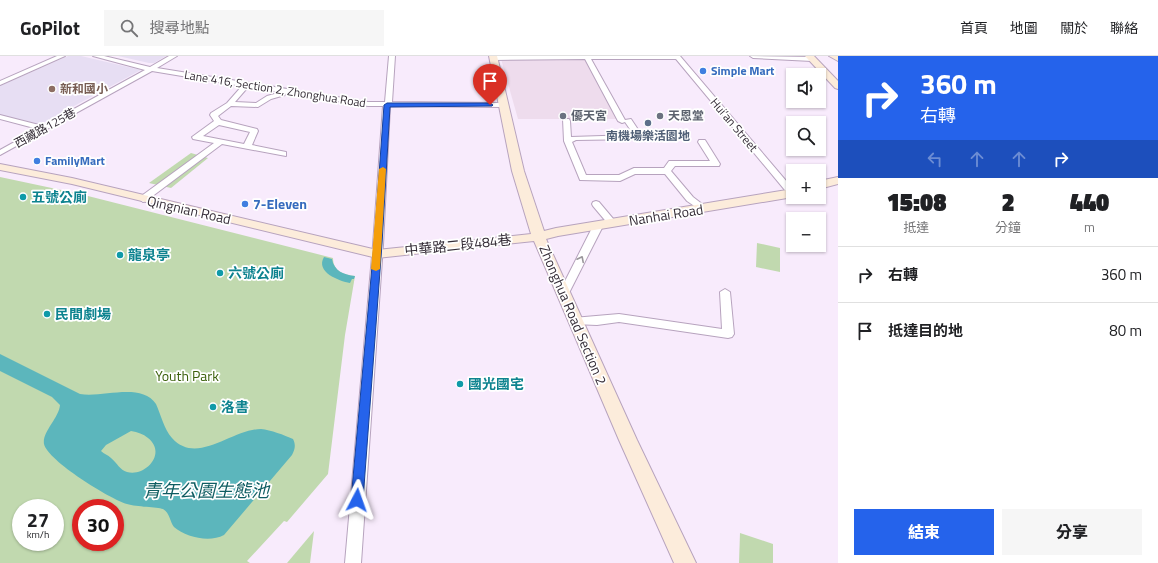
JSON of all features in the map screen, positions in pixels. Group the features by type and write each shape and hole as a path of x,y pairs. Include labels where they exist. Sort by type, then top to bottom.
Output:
{"street":[{"path":"0,83 62,56"},
{"name":"Lane 416, Section 2, Zhonghua Road","path":"96,56 150,69 368,104 504,105"},
{"name":"西藏路125巷","path":"0,153 174,56"},
{"path":"353,563 387,105 390,100 392,56"},
{"path":"494,57 678,56"},
{"name":"Hui’an Street","path":"678,56 786,185"},
{"path":"753,56 811,57 838,86"},
{"path":"833,56 838,58"},
{"name":"Zhonghua Road Section 2","path":"494,57 518,171 539,236 625,434 685,563"},
{"path":"568,142 576,138 639,137 625,121 587,57"},
{"path":"246,85 229,104 214,115 218,122 254,131 247,147"},
{"path":"268,89 267,92 269,97"},
{"path":"229,104 258,105 269,97 283,94 284,91"},
{"path":"0,117 43,128"},
{"path":"566,121 568,142 583,178 620,178 634,171 667,171"},
{"path":"218,122 196,137 282,154"},
{"path":"142,199 220,142"},
{"path":"667,171 672,163 716,164 702,142"},
{"name":"Qingnian Road","path":"0,167 72,181 142,199 377,254"},
{"path":"667,171 690,199 703,209"},
{"path":"826,184 838,180"},
{"name":"Nanhai Road","path":"539,236 786,194"},
{"path":"596,204 612,223"},
{"path":"564,293 598,226"},
{"name":"中華路二段484巷","path":"377,254 539,236"},
{"path":"577,321 597,321 619,318 728,334 725,292"}],"shaded area":[{"name":"新和國小","path":"68,56 81,56 141,70 37,126 0,115 0,86"},
{"name":"新和國小","path":"118,56 166,56 154,63 149,63"},
{"path":"501,59 585,59 618,119 518,119"}],"green space":[{"path":"191,153 208,158 171,188 149,183"},
{"name":"Youth Park","path":"0,177 80,194 333,258 335,266 340,272 355,276 345,335 328,474 287,522 284,521 247,561 250,563 0,563"},
{"path":"757,243 780,248 780,272 756,267"},
{"path":"314,531 310,563 287,563"},
{"path":"740,533 773,544 773,563 739,563"}],"water":[{"path":"324,257 332,259 335,267 340,272 355,276 354,279 352,279 350,283 330,275 323,267 322,262"},
{"name":"青年公園生態池","path":"0,354 80,394 89,395 131,392 149,397 156,404 169,434 182,446 192,448 204,447 238,434 261,429 282,434 293,439 295,443 294,449 292,455 224,535 212,539 198,538 185,534 174,527 167,513 163,509 131,505 124,503 124,499 115,499 94,487 56,460 44,444 44,439 57,415 60,405 52,397 0,371","holes":["131,431 148,438 153,444 155,450 155,457 152,462 141,471 134,473 122,470 110,457 101,451 106,445"]}],"slow traffic":[{"path":"376,269 383,169"}],"place":[{"name":"Simple Mart","path":"703,71"},
{"name":"新和國小","path":"52,89"},
{"name":"優天宮","path":"563,116"},
{"name":"天恩堂","path":"660,116"},
{"name":"南機場樂活園地","path":"648,123"},
{"name":"FamilyMart","path":"37,161"},
{"name":"五號公廁","path":"23,197"},
{"name":"7-Eleven","path":"245,204"},
{"name":"龍泉亭","path":"120,255"},
{"name":"六號公廁","path":"220,273"},
{"name":"民間劇場","path":"47,314"},
{"name":"國光國宅","path":"460,384"},
{"name":"洛書","path":"213,407"}],"route":[{"path":"357,500 378,244 387,105 490,105"}]}
